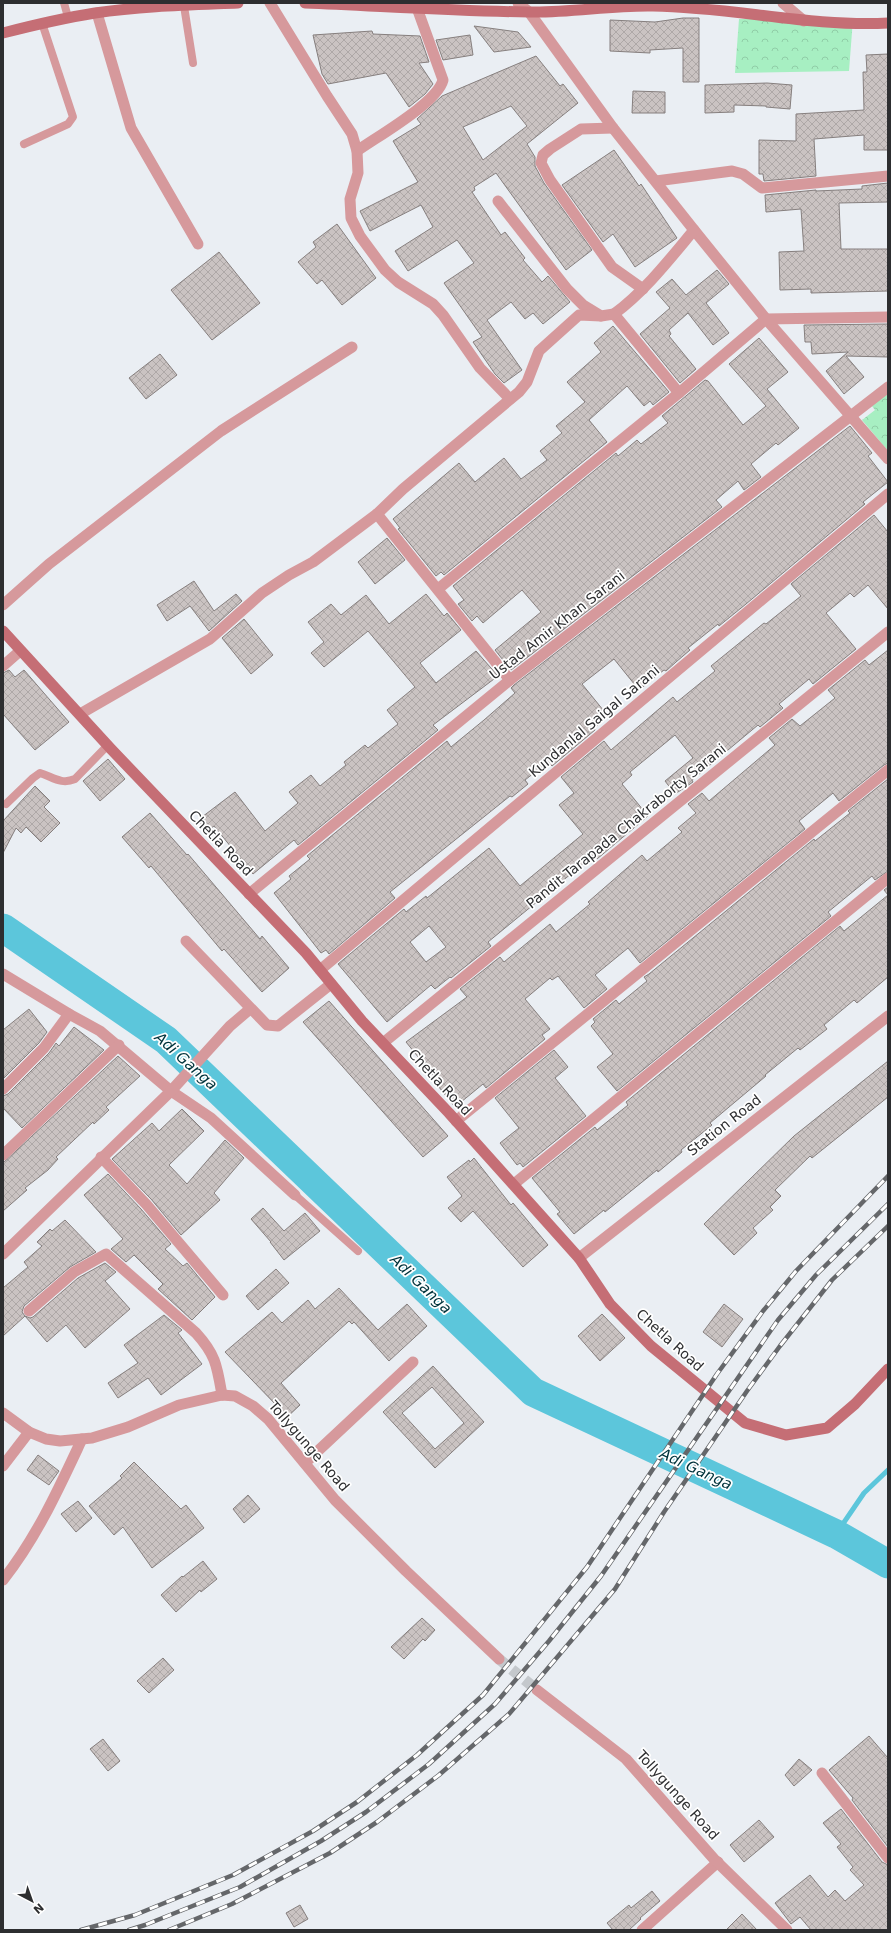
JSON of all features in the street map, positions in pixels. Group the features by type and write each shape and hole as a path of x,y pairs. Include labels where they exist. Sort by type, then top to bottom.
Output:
{"main road":[{"path":"3,33 68,17 157,5 184,6 238,3"},
{"path":"305,3 529,12 650,4 717,10 804,21 864,25 888,24"},
{"name":"Chetla Road","path":"3,631 108,746 320,970 383,1043 514,1184 579,1258 610,1304 651,1346 745,1423 786,1435 827,1428 855,1404 888,1369"}],"street":[{"path":"270,3 352,134 357,151 358,173 350,199 351,218 360,236 385,270 398,282 433,304 443,315 480,368 510,399"},
{"path":"518,3 529,12 613,128 766,319 851,414 888,459"},
{"path":"783,3 804,21"},
{"path":"357,151 424,104 441,87 443,80 417,8"},
{"path":"97,13 131,128 198,244"},
{"path":"613,128 580,129 546,152 543,155 541,163 550,180 612,267 643,289"},
{"path":"656,180 732,171 743,174 762,188 888,176"},
{"path":"498,201 567,289 583,304 601,316"},
{"path":"80,714 210,639 262,593 289,575 313,562 377,514 403,489 519,392 527,382 539,351 579,315 601,316 614,314 656,277 694,230"},
{"path":"614,314 679,393"},
{"path":"438,589 679,393 766,319 888,317"},
{"path":"3,605 49,564 221,431 352,347"},
{"name":"Ustad Amir Khan Sarani","path":"249,894 510,680 851,414 888,387"},
{"name":"Kundanlal Saigal Sarani","path":"320,970 888,494"},
{"path":"377,514 510,680"},
{"name":"Pandit Tarapada Chakraborty Sarani","path":"383,1043 888,632"},
{"path":"3,666 20,651"},
{"path":"456,1121 888,770"},
{"path":"514,1184 888,878"},
{"path":"186,941 267,1025 278,1026 331,984"},
{"path":"3,974 100,1031 119,1045 211,1118 295,1195"},
{"path":"3,1254 173,1088 230,1026 250,1009"},
{"path":"3,1090 44,1048 69,1014"},
{"name":"Station Road","path":"579,1258 888,1016"},
{"path":"3,1155 119,1045"},
{"path":"101,1157 146,1204 223,1295"},
{"path":"3,1413 29,1432 46,1439 60,1441 92,1438 128,1427 179,1405 222,1394 216,1363 209,1347 196,1333 106,1254 74,1272 30,1311"},
{"path":"305,1463 413,1362"},
{"name":"Tollygunge Road","path":"222,1394 235,1396 253,1406 268,1419 335,1500 406,1571 499,1659"},
{"path":"3,1466 29,1432"},
{"path":"3,1580 30,1543 44,1519 82,1439"},
{"name":"Tollygunge Road","path":"537,1690 626,1759 718,1862 787,1930"},
{"path":"822,1774 888,1858"},
{"path":"642,1930 718,1862"}],"lane":[{"path":"64,3 68,17"},
{"path":"184,6 193,63"},
{"path":"24,144 68,124 73,117 42,24"},
{"path":"6,804 40,773 61,782 75,779 108,746"},
{"path":"295,1195 358,1251"}],"green space":[{"path":"739,19 853,19 849,71 735,73"},
{"path":"888,385 888,451 862,420 875,410 868,401"}],"building":[{"path":"683,18 699,18 699,82 683,82 683,48 650,50 650,53 610,51 610,20 655,22"},
{"path":"474,26 518,32 531,47 494,52"},
{"path":"372,31 373,34 420,36 429,62 419,63 433,84 425,94 409,107 386,73 328,84 322,74 313,35"},
{"path":"470,35 473,55 443,60 436,40"},
{"path":"888,54 888,150 864,150 864,135 814,139 816,176 764,181 763,174 759,174 759,140 796,141 796,114 864,110 863,72 867,72 866,55"},
{"path":"536,56 560,86 563,84 578,103 527,144 535,157 535,166 544,183 592,250 566,270 496,173 474,187 475,190 472,192 501,235 505,232 525,258 523,260 542,282 548,276 570,302 543,324 533,313 525,319 511,302 487,320 522,370 504,383 495,374 473,342 482,337 444,283 474,263 457,240 408,271 395,251 433,227 421,205 370,231 360,211 418,182 393,141 421,124 417,119 442,96","holes":["511,106 527,126 483,160 463,127"]},
{"path":"767,83 792,85 790,109 766,106 734,105 734,112 705,113 705,85"},
{"path":"633,91 665,92 665,113 632,113"},
{"path":"614,150 639,186 641,184 677,238 635,267 613,234 603,242 562,185"},
{"path":"888,183 888,202 839,203 841,249 888,249 888,291 811,293 811,289 780,290 779,252 804,251 801,209 766,212 765,195 816,190 862,189 862,186"},
{"path":"337,224 376,278 342,305 322,280 317,284 298,262 316,247 313,242"},
{"path":"219,252 260,303 212,340 171,290"},
{"path":"717,270 729,284 706,303 729,333 713,345 688,313 669,330 671,334 669,336 696,369 680,383 640,334 670,308 656,292 672,279 686,295"},
{"path":"888,324 888,357 846,356 864,377 844,394 826,371 848,352 812,354 811,342 805,342 804,325"},
{"path":"613,326 669,392 653,405 650,401 644,406 627,386 589,420 607,442 444,575 441,572 436,576 398,529 400,528 393,519 459,463 475,482 504,458 521,479 547,460 540,451 562,433 556,426 585,402 567,382 601,352 594,343"},
{"path":"759,338 788,372 767,389 799,428 778,445 776,443 751,464 761,477 744,490 738,481 716,500 722,507 511,670 495,650 541,612 522,590 483,623 477,616 472,621 458,604 464,600 453,586 616,453 618,456 637,440 641,444 668,423 662,416 705,380 708,381 743,425 766,406 729,364"},
{"path":"160,354 177,375 146,399 129,378"},
{"path":"850,426 872,453 868,456 888,482 863,502 865,504 746,604 719,626 718,624 688,648 690,650 666,671 664,670 639,690 614,659 582,684 608,716 594,728 595,730 552,766 548,762 525,780 528,784 512,797 510,796 390,892 395,898 329,954 326,950 321,953 274,893 291,879 289,876 310,859 307,856 447,741 451,747 484,720 515,693 511,688 514,685"},
{"path":"874,515 888,532 888,609 868,585 854,597 850,593 826,613 856,649 813,684 809,679 779,704 783,708 760,727 758,725 692,780 693,782 675,794 665,781 693,758 675,735 630,772 632,775 622,784 648,816 597,859 594,855 488,942 491,946 451,978 450,977 435,989 431,985 387,1022 338,964 404,909 406,912 426,896 427,898 489,848 520,886 583,834 559,805 574,793 561,777 604,741 611,750 673,697 677,702 715,671 711,666 764,623 766,624 801,596 791,584","holes":["429,926 446,947 426,962 410,942"]},
{"path":"387,538 405,560 375,584 358,562"},
{"path":"194,581 214,611 236,594 242,601 209,631 190,606 167,621 157,605"},
{"path":"426,594 444,616 447,613 461,630 420,663 436,683 476,651 498,676 433,725 438,730 298,845 294,840 253,874 214,826 207,831 198,820 235,792 265,831 298,803 289,792 311,775 320,786 346,765 344,762 365,745 368,748 398,724 387,710 415,687 368,631 324,667 311,653 324,642 308,622 331,604 341,615 366,595 389,624"},
{"path":"244,619 273,655 251,674 222,638"},
{"path":"888,650 888,763 839,801 833,793 799,821 805,829 640,963 628,948 595,975 607,989 584,1008 558,976 552,980 550,978 525,999 550,1029 542,1035 545,1039 486,1088 483,1084 455,1107 434,1081 436,1079 406,1042 467,997 460,989 500,957 504,962 550,924 556,932 590,904 588,902 642,855 647,861 682,832 678,828 696,813 688,804 702,793 709,801 775,745 769,738 792,719 800,726 835,698 828,690 865,660 869,665"},
{"path":"9,670 15,677 24,670 69,722 35,750 3,714 3,673"},
{"path":"108,759 125,779 100,801 83,781"},
{"path":"888,779 888,871 875,880 872,876 828,912 831,916 617,1091 597,1067 613,1054 591,1026 595,1022 593,1019 616,1000 619,1004 647,981 644,977 814,839 815,841 850,813 848,811"},
{"path":"35,786 50,801 44,807 60,823 41,842 26,827 21,833 16,828 3,853 3,821"},
{"path":"150,813 187,855 188,854 260,939 262,936 289,968 262,992 224,949 222,951 151,866 149,868 122,837"},
{"path":"888,887 888,895 884,890"},
{"path":"888,895 888,977 857,1003 854,1000 824,1025 827,1029 800,1050 798,1048 765,1075 766,1076 710,1123 712,1125 681,1150 682,1152 658,1172 657,1170 605,1212 604,1210 574,1234 557,1214 560,1212 532,1178 595,1127 597,1130 628,1105 626,1102 840,926 844,931"},
{"path":"329,1001 448,1136 423,1157 303,1022"},
{"path":"29,1009 47,1032 39,1043 3,1079 3,1030"},
{"path":"74,1027 104,1050 22,1128 3,1108 3,1096 8,1094 49,1053 56,1043 59,1046"},
{"path":"554,1050 568,1067 555,1078 586,1116 523,1167 520,1163 517,1165 500,1143 519,1128 495,1098"},
{"path":"118,1056 140,1076 106,1107 109,1110 94,1124 93,1122 56,1157 58,1159 48,1170 25,1188 27,1190 3,1211 3,1163"},
{"path":"888,1061 888,1097 812,1158 810,1156 775,1190 781,1196 770,1207 773,1210 753,1228 757,1233 734,1255 704,1224 794,1136"},
{"path":"182,1109 204,1131 169,1165 187,1184 225,1140 244,1158 214,1193 220,1200 181,1235 151,1199 112,1159 152,1123 159,1131"},
{"path":"474,1158 511,1205 513,1203 548,1245 523,1267 473,1211 461,1222 448,1208 462,1196 447,1177 469,1160 470,1162"},
{"path":"108,1174 171,1244 165,1249 183,1266 187,1263 215,1297 192,1320 158,1289 163,1284 134,1255 126,1262 111,1249 123,1239 84,1195"},
{"path":"263,1208 284,1231 305,1213 320,1231 284,1260 251,1219"},
{"path":"65,1220 96,1252 70,1267 24,1306 22,1312 25,1316 3,1336 3,1288 28,1267 24,1262 42,1246 37,1242 50,1229 52,1231"},
{"path":"105,1263 116,1272 105,1281 130,1309 85,1348 66,1325 47,1342 25,1316 30,1318 33,1317 78,1278"},
{"path":"276,1269 289,1283 258,1310 246,1296"},
{"path":"339,1288 378,1330 407,1304 427,1326 389,1361 354,1322 352,1324 349,1321 281,1383 300,1405 285,1419 276,1408 278,1407 225,1352 272,1312 282,1323 308,1300 315,1309"},
{"path":"724,1304 743,1319 722,1347 703,1332"},
{"path":"602,1314 625,1338 600,1361 578,1336"},
{"path":"164,1315 182,1330 178,1333 202,1364 161,1395 148,1378 118,1398 108,1383 138,1363 124,1345"},
{"path":"433,1366 484,1422 435,1468 383,1412","holes":["432,1387 464,1423 435,1449 402,1413"]},
{"path":"38,1455 59,1471 49,1485 27,1470"},
{"path":"134,1462 181,1509 186,1505 204,1528 152,1568 123,1527 114,1535 89,1506 122,1478 120,1476"},
{"path":"248,1495 260,1509 244,1523 233,1509"},
{"path":"78,1501 92,1518 76,1532 61,1514"},
{"path":"203,1561 217,1579 201,1592 200,1590 176,1612 161,1595 182,1576 183,1577"},
{"path":"422,1618 435,1630 425,1641 423,1639 404,1659 391,1647"},
{"path":"163,1658 174,1670 149,1693 137,1681"},
{"path":"869,1736 888,1758 888,1847 852,1800 853,1798 829,1770"},
{"path":"103,1739 120,1761 108,1771 90,1749"},
{"path":"799,1759 812,1770 794,1786 785,1775"},
{"path":"841,1809 882,1862 888,1865 888,1930 811,1930 800,1917 791,1924 775,1903 810,1875 828,1897 835,1890 845,1901 864,1885 850,1870 853,1867 837,1847 841,1844 823,1823"},
{"path":"759,1820 774,1837 744,1862 730,1845"},
{"path":"652,1891 660,1901 640,1918 641,1919 629,1930 613,1930 607,1923 629,1905 631,1908"},
{"path":"300,1905 308,1919 294,1927 286,1913"},
{"path":"742,1914 757,1930 726,1930"}],"waterway":[{"name":"Adi Ganga","path":"3,928 166,1040 533,1392 836,1534 888,1564"},
{"path":"836,1534 864,1493 888,1470"}],"tunnel":[{"path":"499,1659 537,1690"}],"railway":[{"path":"81,1930 135,1915 233,1875 313,1831 357,1802 417,1755 483,1695 587,1567 717,1374 763,1311 796,1271 888,1176"},
{"path":"129,1930 240,1887 321,1841 366,1812 429,1764 495,1704 549,1641 601,1576 778,1320 816,1275 888,1204"},
{"path":"169,1930 232,1904 330,1853 377,1822 439,1775 509,1714 615,1589 664,1512 747,1391 780,1346 832,1280 888,1226"}]}
